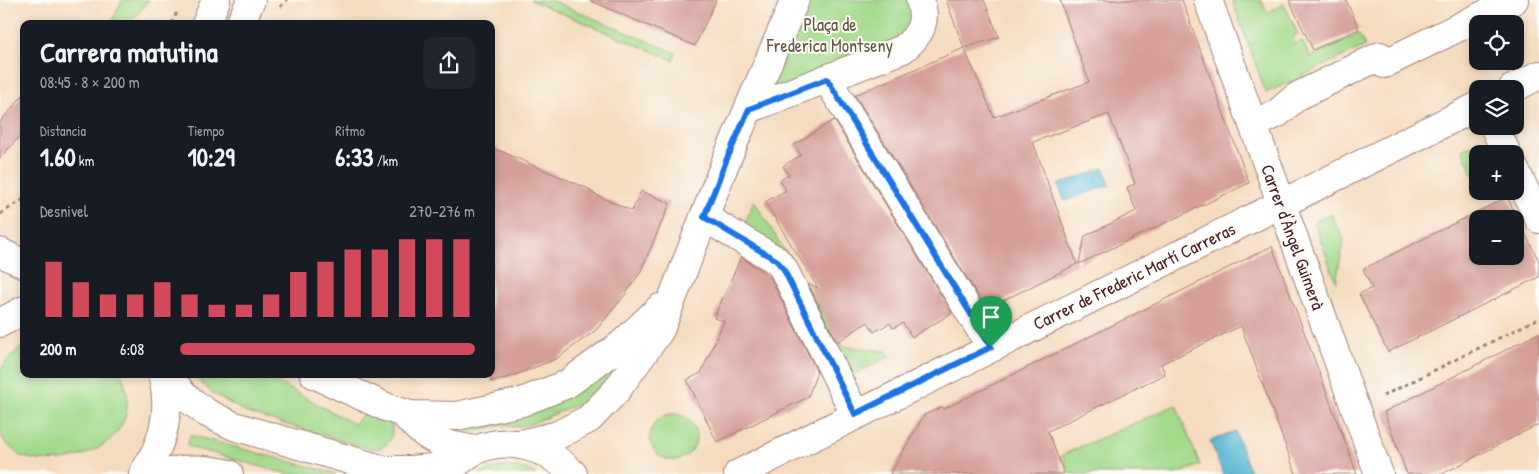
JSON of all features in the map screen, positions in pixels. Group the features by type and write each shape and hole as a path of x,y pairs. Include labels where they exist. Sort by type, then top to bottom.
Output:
{"street":[{"path":"208,20 216,0"},
{"path":"242,20 251,0"},
{"path":"170,378 184,396 207,413 234,426 384,470 449,470 476,450 500,444 520,444 558,435 588,419 616,391 660,330 679,277 726,161 795,0"},
{"path":"749,109 903,49 919,34 924,22 920,0"},
{"name":"Carrer d'Àngel Guimerà","path":"1208,0 1379,474"},
{"path":"1252,125 1278,113 1296,97 1380,56 1384,64 1514,0"},
{"path":"1524,83 1539,75"},
{"path":"827,79 991,347"},
{"name":"Carrer de Frederic Martí Carreras","path":"738,474 855,414 1469,110"},
{"path":"1524,188 1539,219"},
{"path":"704,217 776,260 783,268 855,414"},
{"path":"0,252 20,262"},
{"path":"322,378 370,402 403,413 457,416 522,402 567,384 622,344 656,314 679,277"},
{"path":"0,323 20,312"},
{"path":"143,474 162,442 166,423 166,389 163,378"},
{"path":"403,413 426,436 443,445 476,450"},
{"path":"520,444 539,449 557,459 573,474"},
{"path":"165,474 176,470 229,474"}],"path":[{"path":"0,214 20,202"},
{"path":"1356,410 1539,318"}],"green space":[{"path":"122,0 149,0 133,20 113,20"},
{"path":"530,0 550,0 676,53 673,60"},
{"name":"Plaça de Frederica Montseny","path":"808,0 911,0 914,6 905,38 767,95"},
{"path":"1232,0 1261,0 1267,13 1284,4 1298,34 1292,37 1295,44 1302,41 1310,57 1359,34 1365,46 1266,93"},
{"path":"1484,139 1487,145 1472,145"},
{"path":"1469,146 1469,165 1462,150"},
{"path":"754,201 843,346 886,351 891,356 848,377 785,260 745,223"},
{"path":"1331,214 1344,240 1336,282 1314,222"},
{"path":"20,349 20,378 122,378 127,396 125,416 117,432 102,445 84,455 63,460 42,460 20,456 3,440 0,433 0,372 4,364"},
{"path":"612,368 613,374 603,391 585,401 531,424 514,427 499,426 462,435 452,435 438,423"},
{"path":"196,378 273,378 277,382 354,424 364,414 376,413 392,425 391,436 384,446 370,449 247,413 214,394"},
{"path":"1176,405 1200,465 1177,474 1070,474 1062,455"},
{"path":"673,414 686,418 692,424 696,437 692,450 686,456 673,460 660,456 654,450 650,437 654,424 660,418"},
{"path":"190,435 337,474 287,474 187,446"},
{"path":"508,466 526,469 536,474 480,474 490,469"}],"water":[{"path":"1104,168 1110,185 1065,201 1058,185"},
{"path":"1235,431 1251,474 1223,474 1210,441"}],"building":[{"path":"589,0 716,0 695,46"},
{"path":"946,0 984,0 999,37 964,48"},
{"path":"1060,0 1182,0 1249,183 1079,264 1085,236 1136,211 1127,187 1135,184 1109,114 1033,142 1077,264 986,309 855,95 964,48 994,117 1089,82"},
{"path":"1289,0 1346,0 1359,29 1313,50"},
{"path":"20,99 20,136 0,158 0,122"},
{"path":"834,120 952,313 912,337 903,323 893,328 890,323 874,332 868,322 837,342 808,284 818,288 765,202 786,190 780,180 789,175 783,166 801,155 794,145"},
{"path":"495,149 591,190 590,192 632,211 641,191 670,203 640,273 625,295 596,330 556,359 513,376 491,382 491,378 495,378"},
{"path":"1501,200 1508,200 1514,210 1481,210"},
{"path":"1469,216 1469,265 1524,265 1524,231 1539,261 1539,277 1388,352 1359,294 1372,288 1363,269"},
{"path":"1272,246 1357,474 1296,474 1241,326 1161,364 1165,374 1048,431 1064,474 890,474 924,415 942,407 944,409"},
{"path":"741,257 770,277 817,372 808,397 717,442 687,380 701,373 724,321 714,318"},
{"path":"1539,333 1539,424 1442,474 1407,474 1384,412"}],"route":[{"path":"827,79 991,347 855,414 783,268 776,260 704,217 749,109 827,79"}]}
